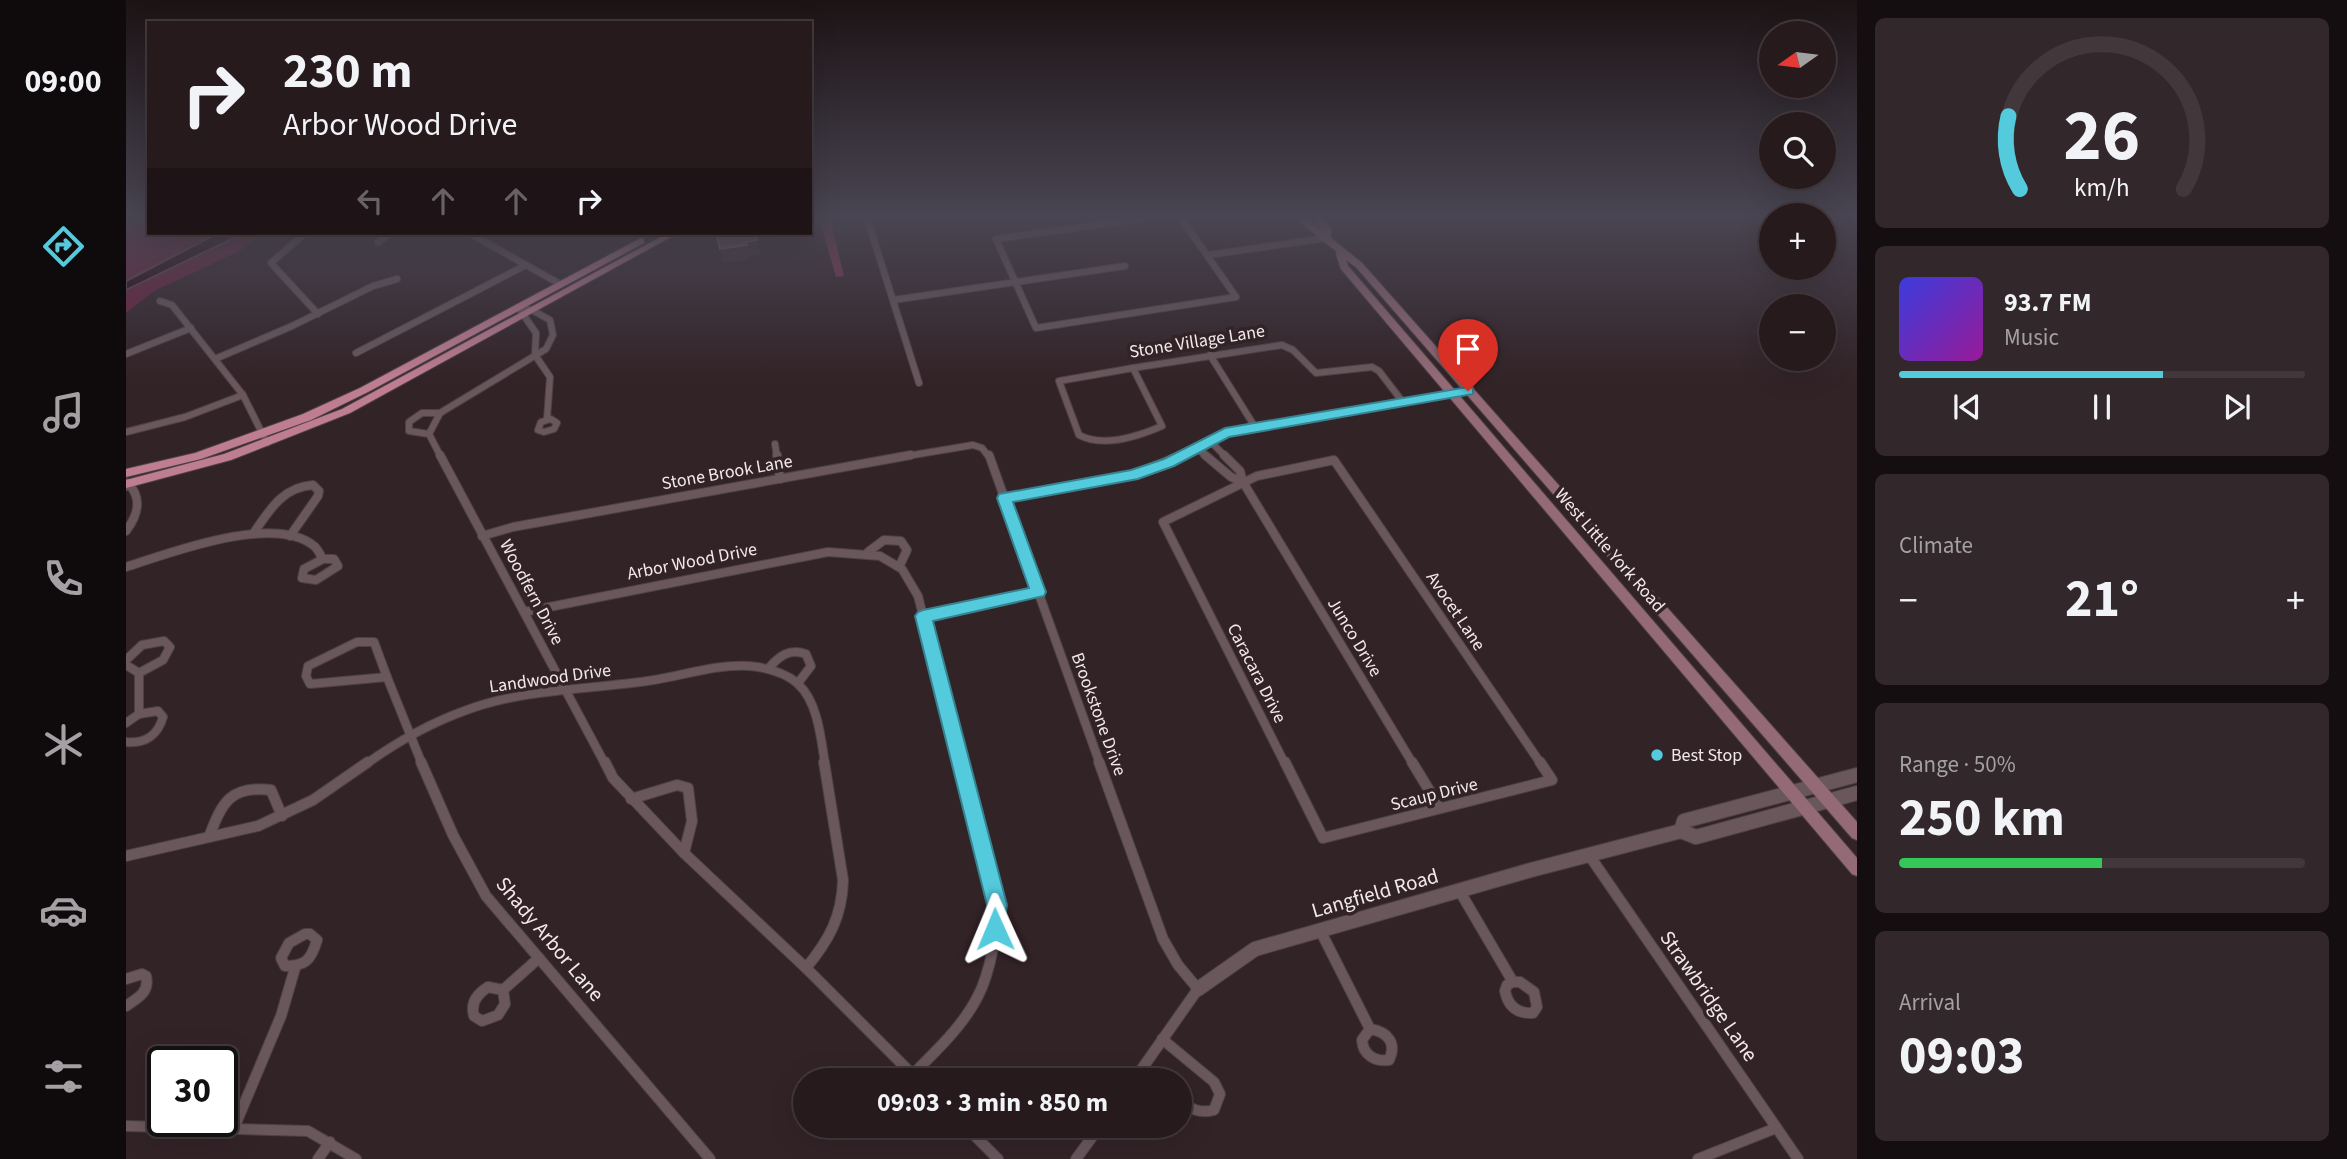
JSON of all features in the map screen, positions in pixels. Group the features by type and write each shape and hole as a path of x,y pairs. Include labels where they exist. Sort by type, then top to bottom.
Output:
{"main road":[{"path":"127,480 196,467 265,438 346,411 404,374 588,272"},
{"path":"520,312 532,310 595,272"},
{"name":"West Little York Road","path":"1347,272 1857,869"},
{"name":"West Little York Road","path":"1365,272 1857,833"},
{"path":"1549,508 1567,503"},
{"path":"1656,634 1677,628"}],"street":[{"path":"279,272 318,314"},
{"path":"356,353 512,272"},
{"path":"538,272 561,285"},
{"path":"884,272 919,383"},
{"path":"1010,272 1036,328 1236,297 1219,272"},
{"path":"893,300 1083,272"},
{"path":"215,359 318,314 373,286 397,279"},
{"path":"160,301 172,306 215,359 243,396 265,438"},
{"name":"Woodfern Drive","path":"532,310 545,316 553,326 550,343 535,355 440,412 422,413 410,422 409,431 429,434 564,691 613,778 684,853 806,968 906,1068"},
{"path":"520,312 537,335 535,355 549,369 551,378 547,419"},
{"path":"126,354 191,328"},
{"name":"Stone Village Lane","path":"1133,368 1161,426 1096,442 1079,435 1059,380 1069,377 1285,344 1293,348 1308,369 1316,373 1372,367 1379,371 1402,401"},
{"path":"1210,355 1255,428"},
{"path":"1004,498 1133,475 1169,462 1225,433 1468,391"},
{"path":"126,432 163,425 243,396"},
{"path":"429,434 440,412"},
{"name":"Junco Drive","path":"1209,440 1240,471 1244,482 1440,808"},
{"path":"775,444 780,479"},
{"name":"Stone Brook Lane","path":"482,536 513,527 961,446 978,446"},
{"name":"Brookstone Drive","path":"978,446 988,453 1163,939 1178,965 1198,989"},
{"name":"Junco Drive","path":"1197,448 1231,477 1244,482"},
{"name":"Avocet Lane","path":"1244,482 1257,476 1334,460 1552,780"},
{"path":"126,531 138,513 140,502 127,480"},
{"name":"Caracara Drive","path":"1244,482 1163,522 1323,838"},
{"path":"253,534 288,490 298,485 313,485 319,491 318,496 290,536"},
{"path":"126,567 191,546 253,534 290,536 313,544 323,559"},
{"name":"Arbor Wood Drive","path":"868,552 884,540 899,540 905,544 907,550 900,567"},
{"name":"Arbor Wood Drive","path":"524,612 828,552 868,552 900,567 915,587 997,905 993,952 979,995 923,1068"},
{"path":"923,616 1038,592"},
{"path":"159,640 168,643 170,647 166,656 155,666 139,673 126,663 145,643 159,640"},
{"name":"Shady Arbor Lane","path":"388,677 318,685 310,684 306,676 309,666 314,662 357,642 374,642 388,677 409,734 466,862 486,896 710,1159"},
{"path":"768,669 781,654 798,650 806,654 811,666 798,683 808,697 818,727 843,880 844,900 840,919 833,934 806,968"},
{"name":"Landwood Drive","path":"126,856 258,826 282,816 313,800 409,734 483,704 653,680 723,667 768,669 798,683"},
{"path":"139,673 139,714"},
{"path":"126,723 139,714 158,711 162,713 163,722 150,737 136,743 126,742"},
{"name":"Langfield Road","path":"1143,1068 1198,989 1255,949 1589,855 1791,792 1857,775"},
{"name":"Scaup Drive","path":"1323,838 1552,780"},
{"path":"631,799 677,785 688,788 692,830 690,843 684,853"},
{"path":"209,837 221,805 238,793 271,790 282,816"},
{"name":"Langfield Road","path":"1682,826 1696,837 1857,793"},
{"name":"Strawbridge Lane","path":"1589,855 1798,1159"},
{"path":"1459,890 1513,982"},
{"path":"1320,930 1370,1029"},
{"path":"503,990 539,958"},
{"path":"238,1118 281,1016 295,968"},
{"path":"126,979 142,974 148,979 143,995 126,1006"},
{"path":"1162,1039 1214,1082 1220,1094 1214,1110 1205,1113 1192,1110"},
{"path":"126,1126 147,1126"},
{"path":"238,1128 308,1131 356,1159"},
{"path":"1698,1159 1776,1128"},
{"path":"977,1138 998,1159"},
{"path":"1076,1159 1091,1138"},
{"path":"318,1159 330,1142"}],"shaded area":[{"path":"126,272 195,272 154,291 126,313"},
{"path":"143,272 163,272 126,290 126,281"},
{"path":"835,272 843,272 844,276 836,277"}],"place":[{"name":"Best Stop","path":"1657,755"}],"route":[{"path":"995,929 997,905 923,616 1038,592 1004,498 1133,475 1169,462 1225,433 1468,391"}]}
